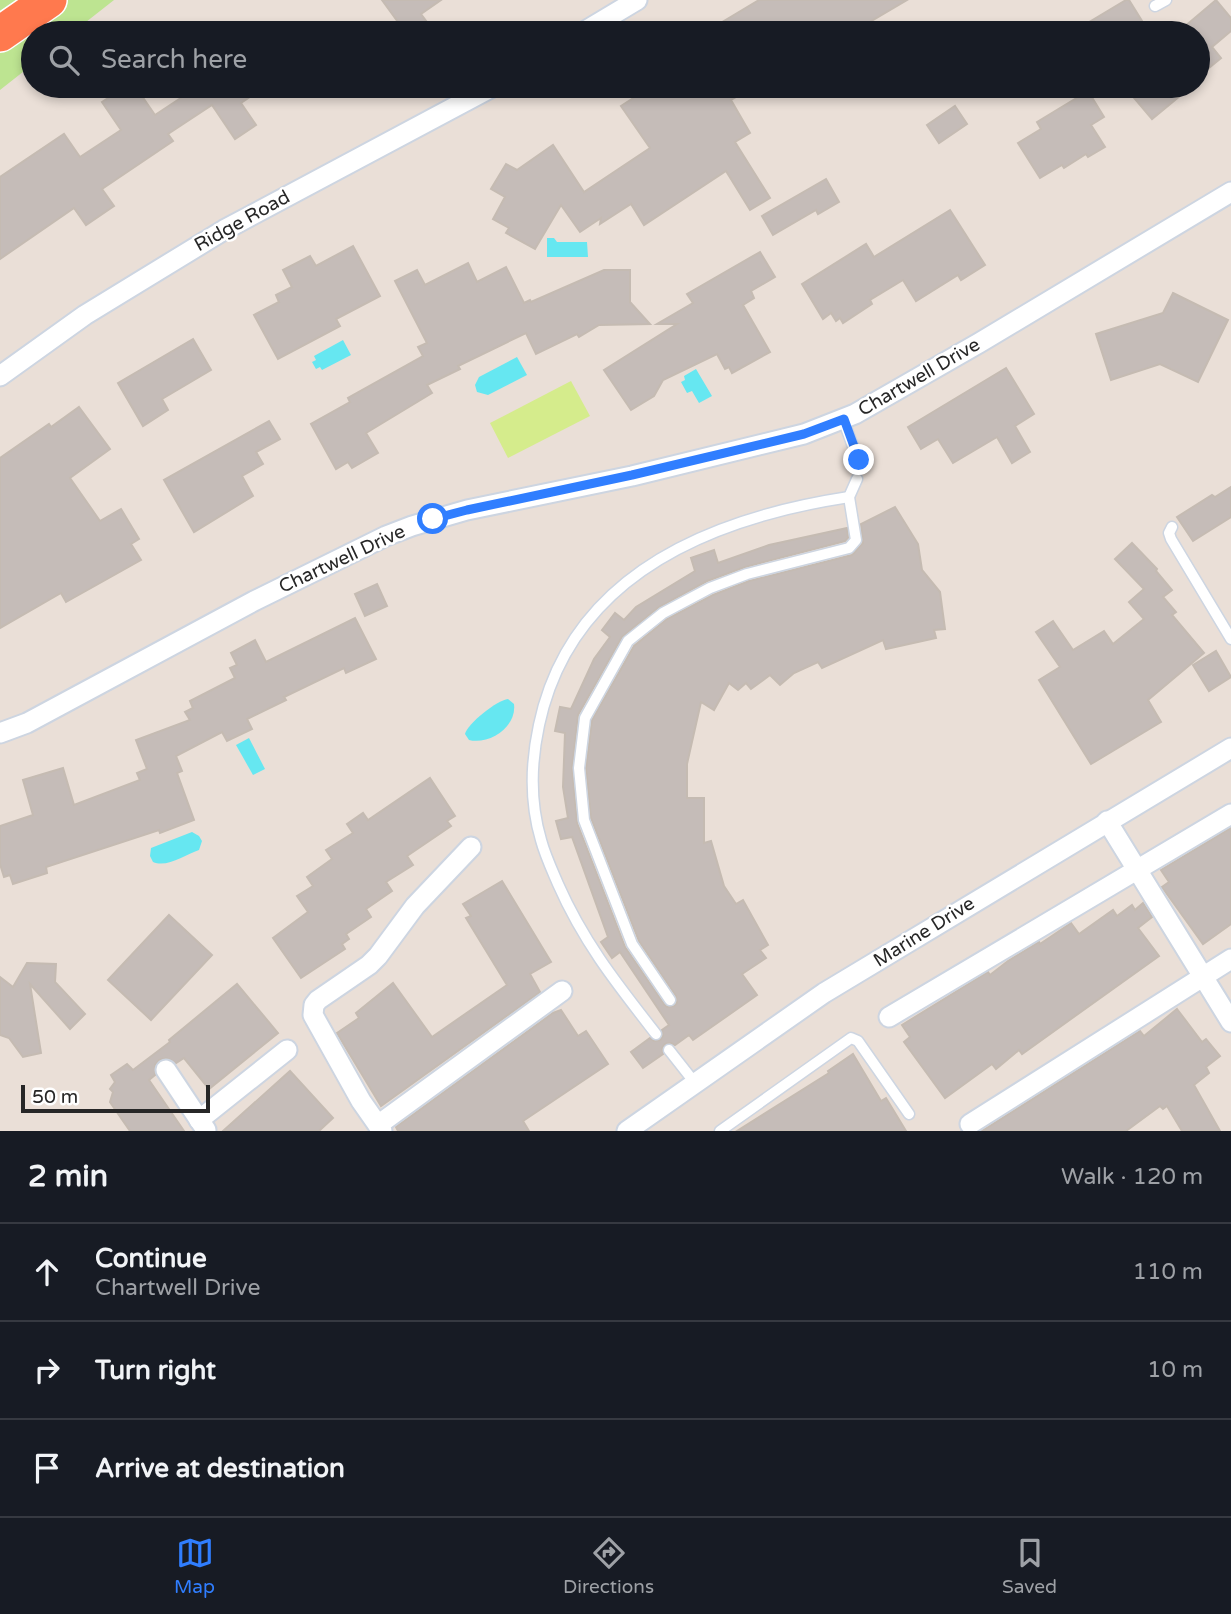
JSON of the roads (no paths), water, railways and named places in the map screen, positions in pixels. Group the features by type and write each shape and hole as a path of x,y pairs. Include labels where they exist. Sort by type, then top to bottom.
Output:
{"highway":[{"path":"0,34 49,0"}],"street":[{"path":"602,21 637,0"},
{"name":"Ridge Road","path":"0,376 85,315 224,230 472,98"},
{"name":"Chartwell Drive","path":"0,733 51,711 335,560 404,530 467,510 632,475 804,434 844,419 920,378 1231,192"},
{"name":"Marine Drive","path":"627,1131 824,993 1231,748"},
{"path":"889,1017 1231,814"},
{"path":"1107,821 1231,1022"},
{"path":"471,847 415,906 378,956 314,1005 313,1015 361,1101 380,1128 562,991"},
{"path":"970,1124 1231,959"},
{"path":"166,1070 203,1126 287,1050"}],"lane":[{"path":"1155,6 1167,0"},
{"path":"844,419 859,463"},
{"path":"670,1000 632,944 584,820 579,768 585,718 628,641 663,613 710,588 747,574 849,548 856,540 849,497 858,479"},
{"path":"656,1034 591,948 568,907 541,843 534,802 534,762 547,691 556,669 593,614 612,593 648,564 698,537 726,527 800,505 849,497"},
{"path":"1172,527 1169,533 1171,539 1231,639"},
{"path":"720,1131 851,1038 858,1041 909,1114"},
{"path":"669,1050 695,1083"}],"water":[{"path":"547,238 554,238 557,242 587,242 588,257 547,257"},
{"path":"343,340 351,355 322,370 320,367 316,369 312,362 316,360 314,356"},
{"path":"517,357 527,375 488,395 477,392 475,385 479,377"},
{"path":"696,369 712,396 699,403 692,391 687,393 681,382 685,380 684,376"},
{"path":"508,699 514,704 514,712 506,727 485,740 469,740 465,734 471,724 490,708"},
{"path":"249,738 265,769 253,775 236,745"},
{"path":"192,832 202,841 199,850 170,862 153,862 150,856 151,848"}]}
